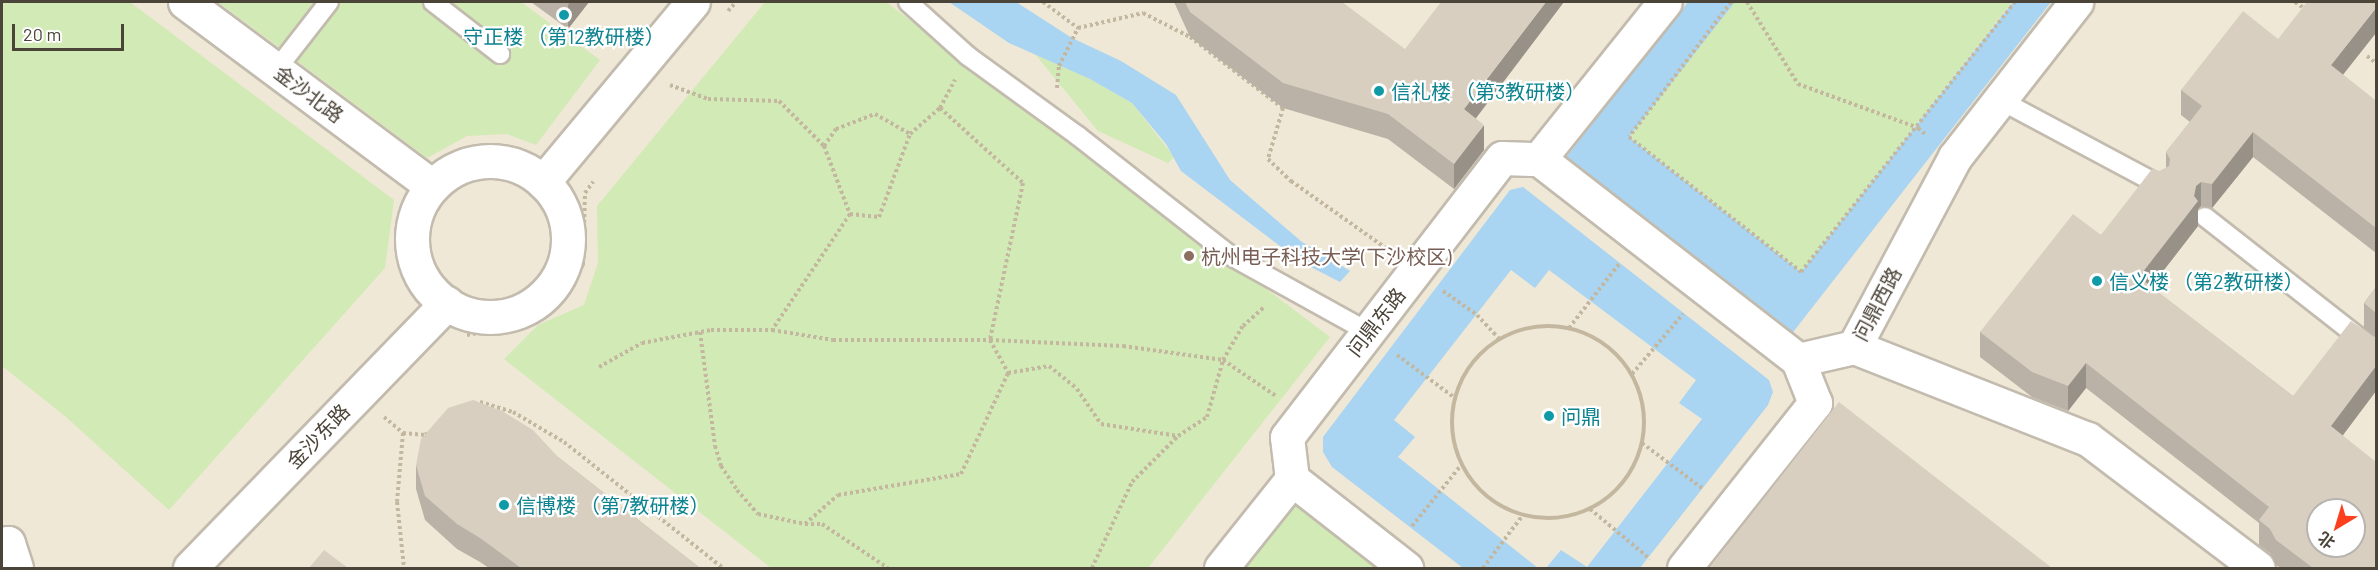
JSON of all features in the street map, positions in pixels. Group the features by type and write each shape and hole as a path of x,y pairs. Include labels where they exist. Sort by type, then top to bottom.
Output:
{"street":[{"name":"金沙北路","path":"185,2 432,186"},
{"path":"543,182 693,2"},
{"path":"1665,2 1539,159 1798,360 1815,403 1671,566"},
{"name":"问鼎西路","path":"1798,360 1854,347 1955,157 2076,2"},
{"name":"问鼎东路","path":"1292,479 1287,437 1304,415 1380,341 1427,279 1502,158 1539,159"},
{"path":"479,161 506,162 531,172 543,182 552,190 564,211 568,235 566,260 556,282 539,300 518,312 501,315 469,314 447,303 428,286 416,262 412,236 418,209 432,186 453,170 479,161"},
{"name":"金沙东路","path":"190,568 447,303"},
{"path":"1854,347 2088,439 2258,568"},
{"path":"1221,568 1292,479 1406,568"},
{"path":"2,543 8,543 16,568"}],"lane":[{"path":"276,70 328,2"},
{"path":"433,2 500,54"},
{"path":"908,2 968,56 1078,136 1232,256 1380,341"},
{"path":"2000,100 2159,185"},
{"path":"2205,217 2376,351"}],"path":[{"path":"722,18 736,2"},
{"path":"1043,2 1078,28"},
{"path":"1731,2 1629,137 1801,272 1918,128 2016,2"},
{"path":"1748,2 1798,84 1918,128"},
{"path":"2295,2 2311,13"},
{"path":"1059,66 1078,28 1143,13 1190,37 1283,108 1268,159 1291,181 1477,315 1499,339"},
{"path":"850,214 879,217 910,134 940,108 968,56"},
{"path":"2367,56 2376,63"},
{"path":"673,76 666,84 708,99 779,101 824,146 850,214"},
{"path":"940,108 1023,183 990,340 1008,373"},
{"path":"824,146 836,129 875,114 910,134"},
{"path":"462,336 512,327 542,313 568,294 583,265 585,193 599,175"},
{"path":"772,330 850,214"},
{"path":"1569,328 1622,259"},
{"path":"1092,568 1132,482 1178,436 1207,417 1223,360 1243,326 1265,306 1293,290"},
{"path":"1632,374 1687,309"},
{"path":"1545,326 1569,328 1594,337 1616,353 1632,374 1641,396 1645,420 1642,443 1632,470 1614,493 1590,509 1568,516 1545,518 1523,515 1498,503 1477,486 1462,464 1455,443 1452,420 1455,398 1464,375 1479,355 1499,339 1521,329 1545,326"},
{"path":"598,367 642,343 711,330 772,330 833,340 990,340 1123,346 1223,360 1304,415"},
{"path":"700,333 714,446 721,466 737,490 758,514 805,524 822,524 888,568"},
{"path":"1380,341 1455,398"},
{"path":"1008,373 1049,366 1077,389 1101,424 1178,436"},
{"path":"805,524 838,495 961,474 1008,373"},
{"path":"358,394 403,433 424,435 433,429"},
{"path":"470,407 480,402 513,412 564,442 723,568"},
{"path":"403,433 398,502 404,568"},
{"path":"1642,443 1711,495"},
{"path":"1408,532 1439,490 1462,464"},
{"path":"1590,509 1614,530 1671,566"},
{"path":"1483,568 1523,515"}],"shaded area":[{"name":"杭州电子科技大学(下沙校区)","path":"2,2 2376,2 2376,568 2,568"}],"green space":[{"path":"2,2 130,2 394,200 385,268 169,510 66,417 2,366"},
{"path":"218,2 521,2 600,60 536,145 507,134 467,136 427,158"},
{"path":"765,2 886,2 1330,337 1148,568 771,568 504,359 538,325 584,305 598,263 597,206"},
{"path":"1735,2 2012,2 1801,272 1629,137"},
{"path":"1035,54 1090,79 1132,103 1174,157 1168,163 1098,131"},
{"path":"1292,479 1407,568 1220,568"}],"water":[{"path":"949,2 1016,2 1072,38 1121,61 1176,95 1230,180 1302,242 1350,271 1340,282 1301,262 1181,171 1166,144 1132,103 1090,79 1009,43"},
{"path":"1688,2 1735,2 1629,137 1801,272 2013,2 2051,2 1790,336 1564,160"},
{"path":"1523,187 1769,380 1773,392 1768,405 1640,568 1546,568 1561,550 1587,567 1702,419 1679,403 1696,380 1549,270 1535,288 1511,270 1394,420 1415,437 1398,457 1538,568 1463,568 1332,467 1323,452 1323,437 1510,190"}],"building":[{"name":"信礼楼 （第3教研楼）","path":"1185,2 1342,2 1405,49 1441,2 1546,2 1464,109 1484,125 1454,164 1388,114 1283,83 1190,12"},
{"name":"信义楼 （第2教研楼）","path":"2307,2 2376,2 2376,8 2331,65 2376,101 2376,228 2253,132 2212,184 2201,182 2196,186 2194,196 2198,201 2139,277 2293,396 2351,321 2374,337 2376,336 2376,366 2331,426 2376,462 2376,568 2313,568 2276,540 2270,529 2259,520 2269,507 2086,363 2068,386 2032,372 1980,332 2073,214 2101,235 2152,169 2160,171 2169,166 2170,159 2166,152 2202,106 2181,90 2243,11 2278,39"},
{"path":"2376,287 2376,313 2364,303"},
{"name":"信博楼 （第7教研楼）","path":"473,400 502,411 533,430 558,457 700,568 521,568 457,524 425,496 416,465 421,439 448,408"},
{"path":"1839,402 2052,568 1710,568"},
{"path":"324,550 348,568 309,568"}],"place":[{"name":"守正楼 （第12教研楼）","path":"564,15"},
{"name":"信礼楼 （第3教研楼）","path":"1379,91"},
{"name":"杭州电子科技大学(下沙校区)","path":"1189,256"},
{"name":"信义楼 （第2教研楼）","path":"2097,281"},
{"name":"问鼎","path":"1549,416"},
{"name":"信博楼 （第7教研楼）","path":"504,505"}]}
